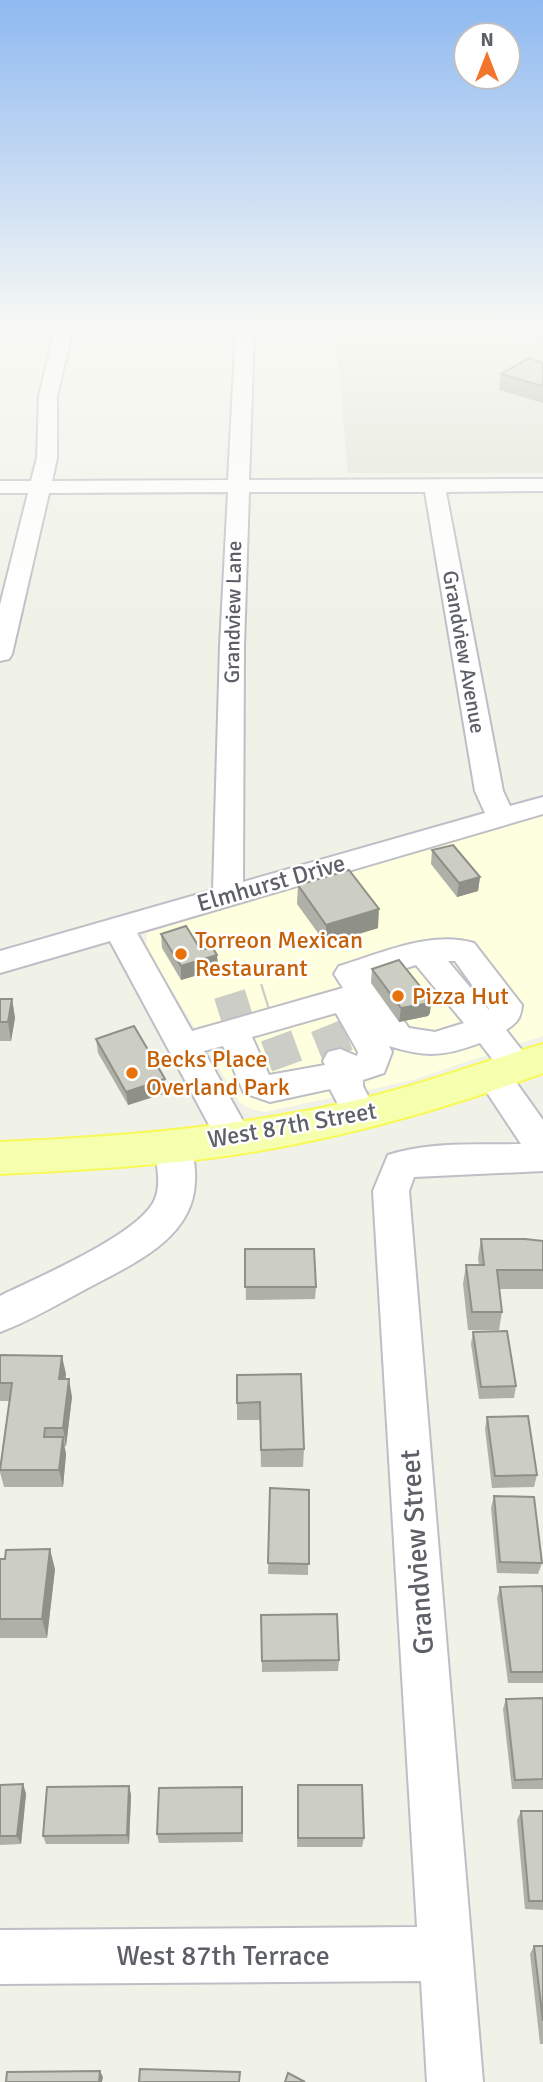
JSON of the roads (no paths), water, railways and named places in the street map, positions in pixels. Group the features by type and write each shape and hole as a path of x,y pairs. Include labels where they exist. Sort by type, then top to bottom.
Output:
{"main road":[{"name":"West 87th Street","path":"0,1158 235,1139 360,1114 518,1067"}],"street":[{"path":"0,654 41,487 47,457 48,426"},
{"name":"Grandview Lane","path":"228,896 237,486 242,426"},
{"name":"Grandview Avenue","path":"434,485 489,791 500,816"},
{"path":"0,487 543,485"},
{"name":"Elmhurst Drive","path":"0,962 543,805"},
{"path":"119,928 235,1139"},
{"path":"486,1028 457,1038 425,1044 397,1037 350,974 423,952 486,1028 518,1067 543,1147"},
{"path":"178,1036 226,1022 292,1016 344,999 375,1052 372,1064 292,1078 270,1089 256,1084 226,1022"},
{"path":"343,1067 346,1086 360,1114"},
{"path":"0,1315 142,1241 164,1220 177,1196 179,1183 173,1145"},
{"name":"Grandview Street","path":"456,2082 391,1191 401,1165 436,1160 543,1157"},
{"name":"West 87th Terrace","path":"0,1957 446,1954"}],"tunnel":[{"path":"219,1014 267,999"},
{"path":"326,1026 340,1061"},
{"path":"276,1036 289,1071"}],"place":[{"name":"Torreon Mexican Restaurant","path":"181,954"},
{"name":"Pizza Hut","path":"398,996"},
{"name":"Becks Place Overland Park","path":"132,1073"}]}
